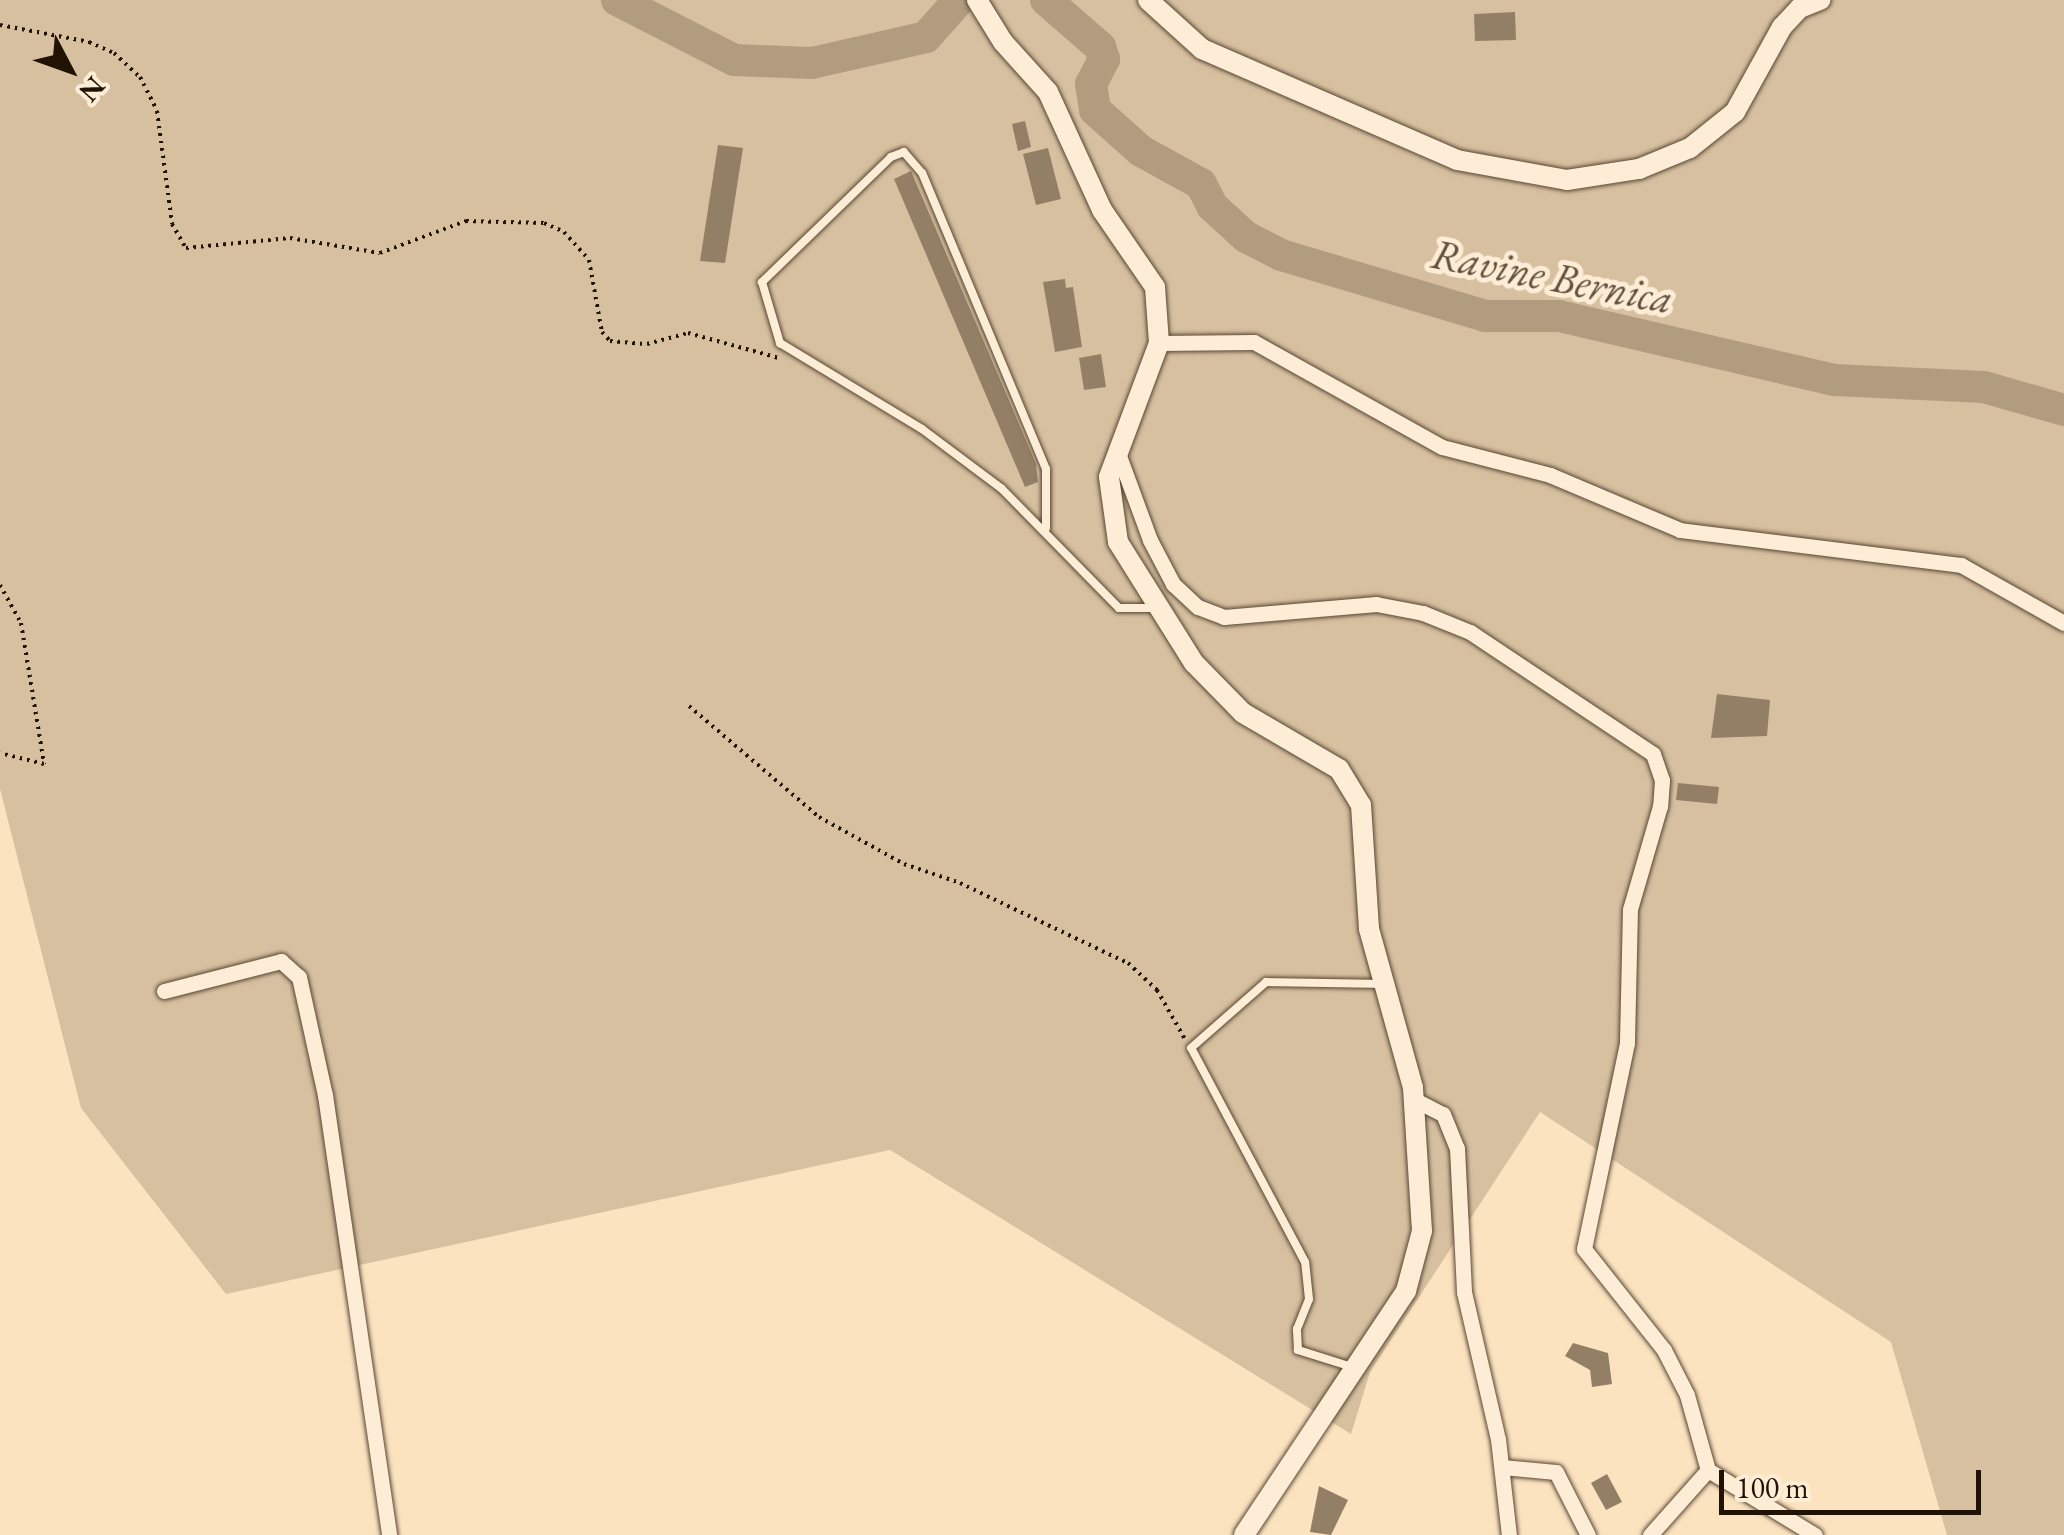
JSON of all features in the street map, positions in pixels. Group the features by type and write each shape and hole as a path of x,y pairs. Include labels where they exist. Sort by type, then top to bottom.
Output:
{"main road":[{"path":"977,0 1048,92 1102,210 1154,287 1160,343 1118,453 1108,506 1118,542 1194,663 1243,713 1339,769 1361,806 1370,929 1414,1100 1422,1230 1406,1290 1244,1535"},
{"path":"1148,0 1202,49 1456,160 1567,180 1640,169 1690,148 1734,112 1782,26 1800,8 1820,0"}],"street":[{"path":"1160,343 1254,342 1442,447 1550,475 1680,530 1961,566 2064,623"},
{"path":"1118,453 1150,540 1174,584 1198,607 1224,617 1376,604 1423,613 1470,632 1654,754 1662,780 1660,806 1630,908 1624,1058 1584,1249 1664,1350 1687,1395 1708,1470 1815,1535"},
{"path":"164,992 280,962 299,977 325,1095 388,1535"},
{"path":"1414,1100 1432,1104 1453,1130 1464,1292 1502,1467 1509,1535"},
{"path":"1502,1467 1556,1472 1588,1535"},
{"path":"1650,1535 1708,1470"}],"lane":[{"path":"1046,528 1046,468 915,158 904,152 890,158 762,282 772,326 796,357 922,429 1046,528 1119,608 1160,608"},
{"path":"1355,1368 1298,1350 1296,1329 1309,1299 1305,1262 1191,1048 1266,982 1384,984"}],"path":[{"path":"0,25 88,42 114,53 140,78 157,111 172,224 186,248 290,238 380,252 466,222 544,224 564,232 589,260 602,332 610,340 647,344 688,333 780,359 796,357"},
{"path":"0,585 22,624 44,764 0,753"},
{"path":"690,706 819,817 904,864 960,883 1128,963 1157,990 1191,1048"}],"shaded area":[{"path":"0,0 2064,0 2064,1535 1947,1535 1891,1342 1540,1112 1370,1372 1351,1434 890,1150 226,1294 81,1108 0,789"}],"building":[{"path":"1515,12 1516,40 1475,41 1474,14"},
{"path":"1025,121 1031,147 1018,151 1012,124"},
{"path":"718,145 743,148 725,263 700,261"},
{"path":"1048,148 1061,199 1036,205 1023,154"},
{"path":"911,171 1036,464 1038,482 1025,487 894,179"},
{"path":"1065,279 1066,288 1073,287 1082,347 1055,352 1043,282"},
{"path":"1101,354 1106,387 1084,390 1079,358"},
{"path":"1717,694 1770,700 1767,736 1711,738"},
{"path":"1678,783 1719,787 1717,804 1676,800"},
{"path":"1573,1343 1608,1353 1612,1384 1592,1387 1590,1370 1565,1356"},
{"path":"1607,1474 1622,1502 1606,1510 1591,1483"},
{"path":"1319,1486 1348,1500 1331,1535 1310,1532"}],"waterway":[{"name":"Ravine Bernica","path":"617,0 734,60 812,63 926,37 959,0"},
{"name":"Ravine Bernica","path":"1046,0 1100,47 1104,59 1091,84 1095,110 1141,151 1201,184 1212,206 1246,237 1281,255 1485,316 1559,316 1835,380 1984,387 2064,410"}]}
